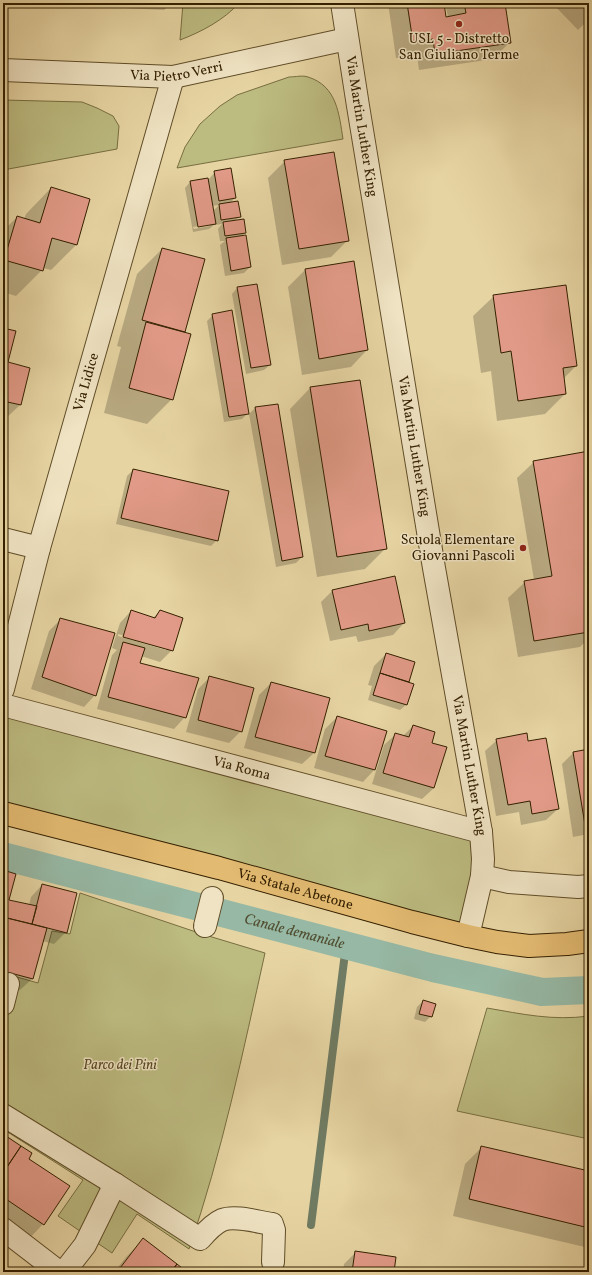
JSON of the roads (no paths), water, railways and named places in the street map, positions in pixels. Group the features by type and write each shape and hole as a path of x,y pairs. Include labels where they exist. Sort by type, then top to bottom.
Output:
{"main road":[{"name":"Via Statale Abetone","path":"3,812 219,868 412,922 468,936 497,942 529,946 589,941"}],"street":[{"name":"Via Martin Luther King","path":"342,3 434,568 481,832 483,859 482,876 468,936"},
{"name":"Via Pietro Verri","path":"3,70 173,77 347,39"},
{"name":"Via Lidice","path":"3,689 39,548 173,77"},
{"path":"3,539 39,548"},
{"name":"Via Roma","path":"3,705 481,832"},
{"path":"482,876 509,882 578,887 589,886"},
{"path":"205,926 212,898"},
{"path":"3,1115 200,1238 211,1227 222,1220 240,1218 272,1224 274,1230 273,1262"},
{"path":"64,1272 85,1245 114,1184"},
{"path":"3,1229 59,1272"}],"waterway":[{"name":"Canale demaniale","path":"3,856 433,968 542,992 589,990"},
{"path":"311,1225 346,945"}],"place":[{"name":"USL 5 - Distretto San Giuliano Terme","path":"459,24"},
{"name":"Scuola Elementare Giovanni Pascoli","path":"523,548"}],"park label":[{"name":"Parco dei Pini","path":"120,1065"}]}
